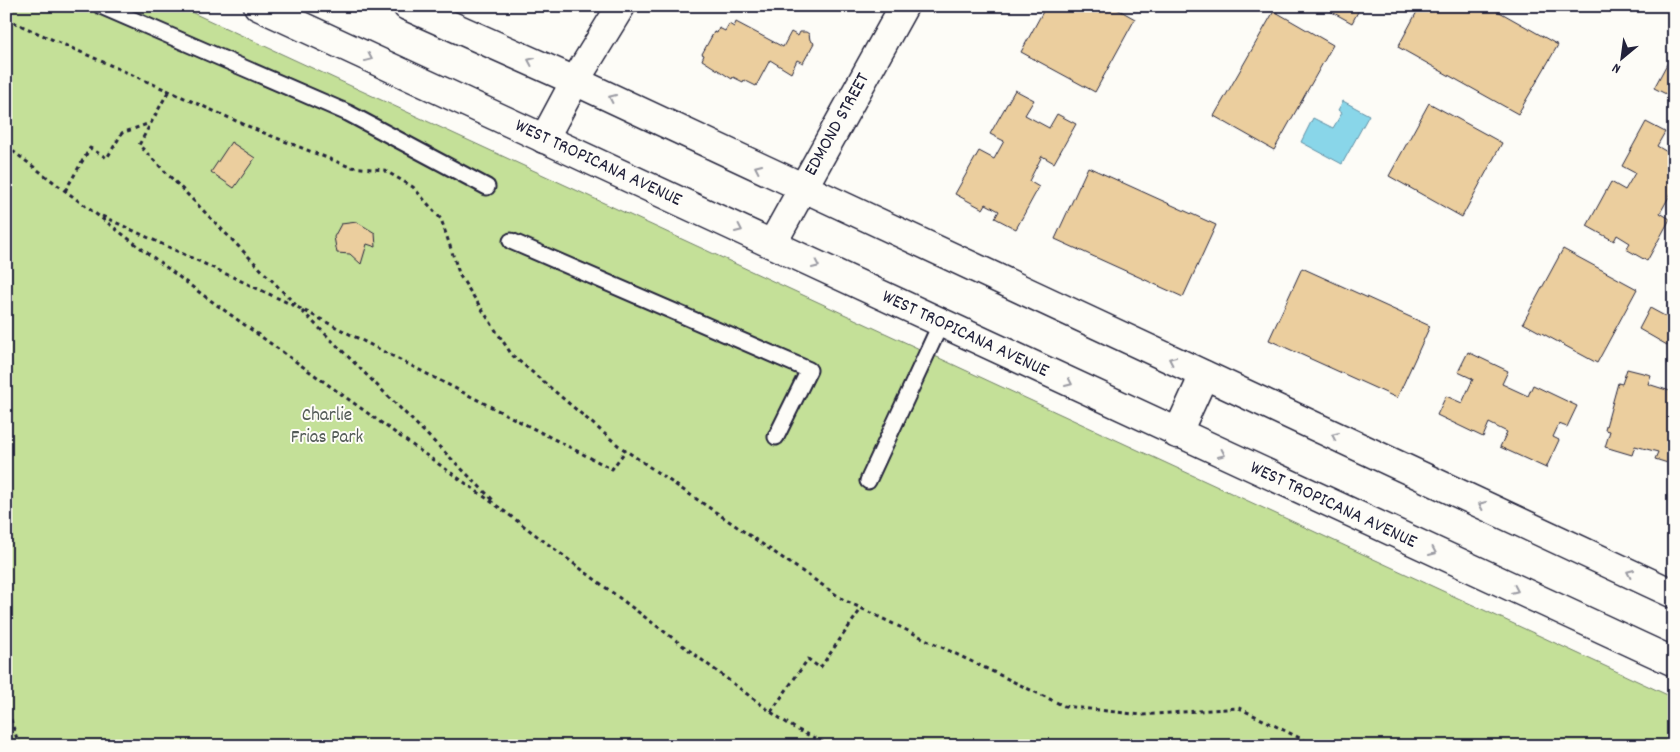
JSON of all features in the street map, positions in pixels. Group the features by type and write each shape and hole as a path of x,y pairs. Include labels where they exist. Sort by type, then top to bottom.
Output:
{"main road":[{"name":"WEST TROPICANA AVENUE","path":"258,6 1178,434 1671,652"},
{"path":"407,6 576,81 1674,594"},
{"path":"544,139 621,6"},
{"name":"EDMOND STREET","path":"772,244 904,6"},
{"path":"1178,434 1204,375"}],"lane":[{"path":"101,6 348,113 487,187"},
{"path":"510,241 809,370 776,437"},
{"path":"868,481 941,324"}],"path":[{"path":"6,19 259,131 350,167 384,170 413,187 441,219 460,276 512,356 626,450 756,542 861,609 1064,706 1142,715 1239,708 1316,746"},
{"path":"168,92 139,145 298,308 500,508"},
{"path":"65,190 90,148 107,158 122,134 151,123"},
{"path":"6,146 203,295 500,508 770,712 796,730 831,746"},
{"path":"94,213 298,308 612,469 626,450"},
{"path":"770,712 808,659 820,668 861,609"},
{"path":"6,704 17,739 22,746"}],"green space":[{"name":"Charlie Frias Park","path":"6,6 178,6 1674,698 1674,746 6,746"}],"water":[{"path":"1343,101 1369,115 1342,164 1301,142 1313,118 1333,128 1342,113 1338,110"}],"building":[{"path":"1046,6 1112,6 1135,19 1095,92 1021,52"},
{"path":"1321,6 1361,6 1352,23"},
{"path":"1420,6 1489,6 1558,45 1518,114 1398,47"},
{"path":"1566,6 1581,6 1578,12"},
{"path":"1274,11 1333,45 1274,150 1214,116"},
{"path":"736,22 783,47 791,32 798,36 800,32 806,32 814,43 803,63 797,60 791,73 770,60 756,86 744,80 743,82 733,77 732,79 702,60 704,55 702,54 714,32 717,33 719,28 725,31 729,24 734,27"},
{"path":"1674,51 1674,98 1654,88"},
{"path":"1015,90 1034,100 1025,115 1049,128 1057,114 1076,124 1054,163 1042,156 1029,181 1039,187 1016,229 995,218 999,211 986,204 983,209 955,194 979,151 994,159 1004,141 990,134"},
{"path":"1429,103 1502,143 1462,217 1389,176"},
{"path":"1646,122 1665,132 1657,146 1674,156 1674,188 1660,213 1670,219 1647,261 1626,249 1630,243 1617,235 1614,241 1587,226 1611,182 1625,190 1635,173 1622,166"},
{"path":"231,142 255,158 234,188 211,172"},
{"path":"1088,167 1216,225 1183,297 1055,239"},
{"path":"357,222 375,233 376,247 367,244 361,264 350,254 337,253 334,237 341,224"},
{"path":"1563,249 1637,289 1597,363 1523,323"},
{"path":"1302,268 1430,326 1397,398 1269,340"},
{"path":"1650,308 1674,321 1674,349 1639,329"},
{"path":"1468,352 1508,371 1502,384 1528,396 1533,385 1577,406 1567,427 1559,424 1553,437 1559,440 1546,468 1500,447 1507,432 1489,423 1483,437 1437,415 1446,396 1462,403 1473,379 1458,372"},
{"path":"1627,369 1651,375 1648,384 1670,391 1674,380 1674,465 1655,459 1658,452 1635,446 1632,455 1605,447 1610,431 1605,430 1618,383 1622,384"}]}
